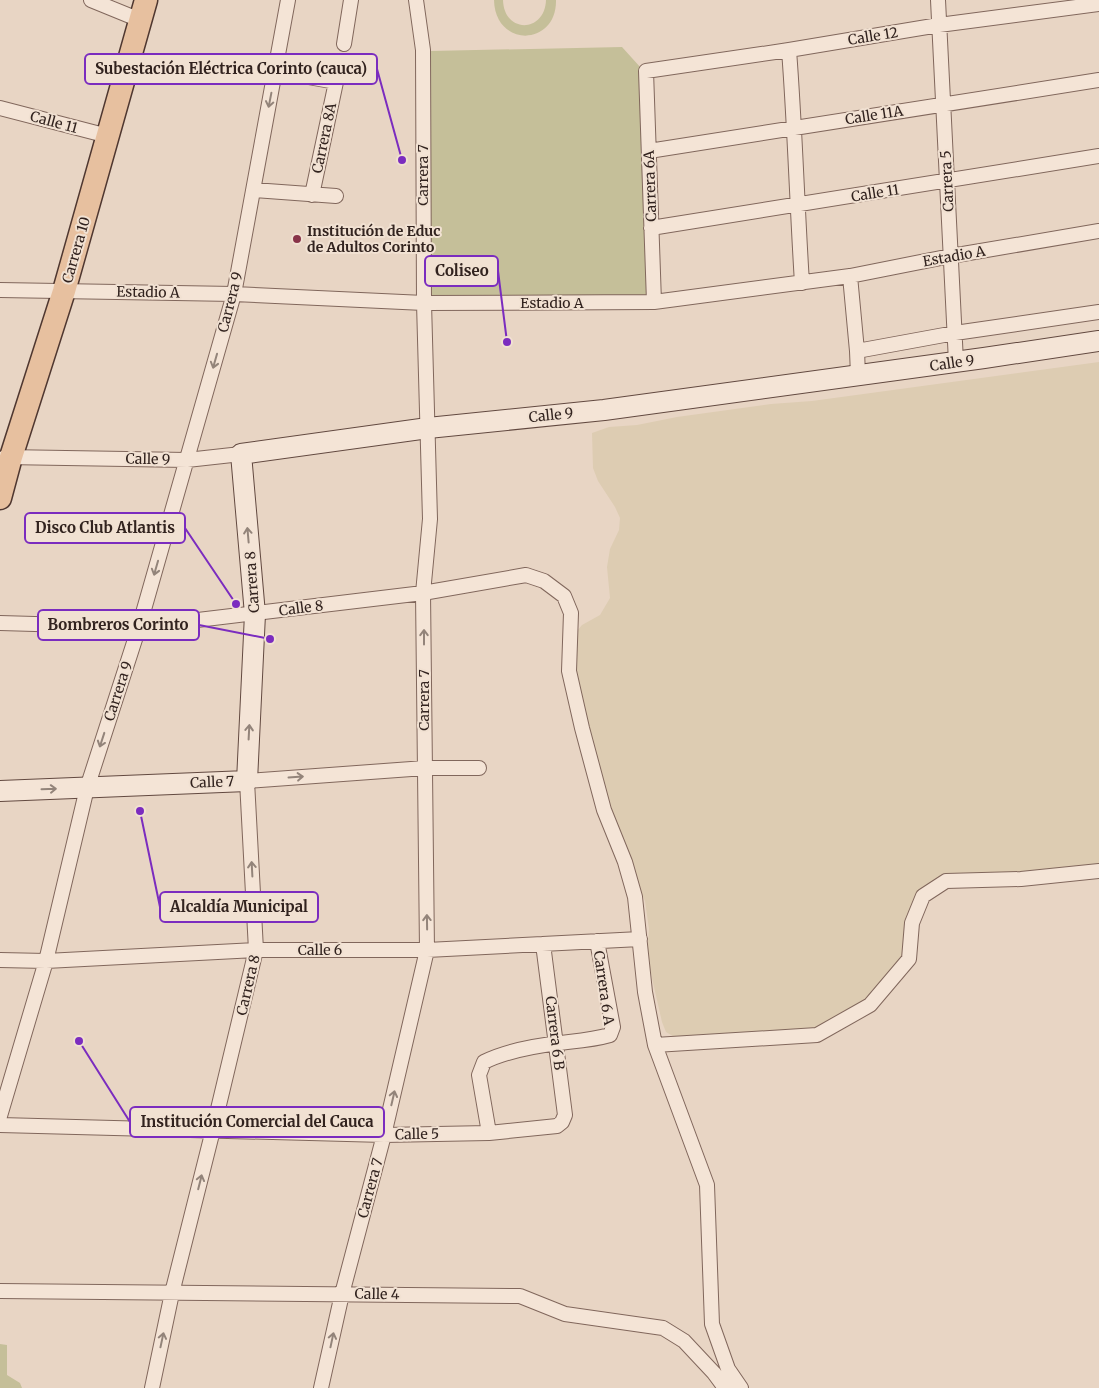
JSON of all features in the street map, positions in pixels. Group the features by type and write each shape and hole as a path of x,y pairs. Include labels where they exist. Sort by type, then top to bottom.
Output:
{"main road":[{"name":"Carrera 10","path":"0,498 6,457 64,291 143,10"}],"street":[{"path":"91,0 143,10"},
{"name":"Carrera 9","path":"0,1116 46,961 87,788 139,627 234,294 288,0"},
{"path":"344,44 351,0"},
{"name":"Carrera 7","path":"321,1388 342,1294 384,1135 427,950 423,593 430,518 424,303 422,50 416,0"},
{"name":"Carrera 5","path":"938,0 956,362"},
{"name":"Calle 12","path":"646,70 1099,4"},
{"path":"789,50 795,128 802,283"},
{"name":"Carrera 6A","path":"646,70 654,302"},
{"name":"Carrera 8A","path":"275,71 336,82 312,194"},
{"name":"Calle 11A","path":"649,151 1099,80"},
{"name":"Calle 11","path":"0,108 108,136"},
{"name":"Calle 11","path":"651,228 1099,156"},
{"path":"253,190 336,196"},
{"name":"Estadio A","path":"0,290 234,294 424,303 654,302 850,276 950,256 1099,231"},
{"path":"850,276 858,375"},
{"path":"857,351 1099,312"},
{"name":"Calle 9","path":"6,457 187,460 428,428 604,410 1099,341"},
{"name":"Carrera 8","path":"152,1388 172,1293 214,1130 256,950 247,781 255,614 242,454"},
{"name":"Calle 8","path":"0,623 139,627 423,593 526,575 544,581 564,596 571,613 569,671 604,810 636,897 640,939"},
{"name":"Calle 7","path":"0,791 247,781 424,768 479,768"},
{"path":"655,1045 817,1035 870,1005 909,959 912,923 923,896 946,881 1021,879 1099,872"},
{"path":"640,939 645,992 655,1045 707,1185 712,1324 728,1369 741,1388"},
{"name":"Calle 6","path":"0,960 46,961 256,950 427,950 640,939"},
{"name":"Carrera 6 A","path":"557,1043 610,1035 613,1027 597,941"},
{"name":"Carrera 6 B","path":"543,944 565,1115 562,1122"},
{"path":"490,1132 479,1074 484,1062 498,1055 557,1043"},
{"name":"Calle 5","path":"0,1125 384,1135 490,1132 557,1126 562,1122"},
{"name":"Calle 4","path":"0,1291 520,1296 565,1314 663,1328 684,1341 714,1373 725,1388"}],"shaded area":[{"path":"494,0 503,0 505,11 510,19 517,24 524,25 539,19 544,11 546,0 556,0 554,15 547,27 537,33 526,36 514,33 504,27 497,16"},
{"path":"622,47 641,68 649,298 430,298 430,51"},
{"path":"1099,362 1099,866 1049,872 1015,872 980,878 928,892 898,975 834,1024 808,1030 678,1039 666,1032 647,956 649,929 645,901 625,858 598,775 590,730 577,682 574,656 577,631 582,625 600,615 610,598 607,567 610,549 619,530 620,518 598,481 593,468 592,433 609,427 637,425 677,417 771,404 812,401"},
{"path":"0,1344 7,1345 7,1375 20,1383 22,1388 0,1388"}],"place":[{"name":"Subestación Eléctrica Corinto (cauca)","path":"402,160"},
{"name":"Institución de Educ de Adultos Corinto","path":"297,239"},
{"name":"Coliseo","path":"507,342"},
{"name":"Disco Club Atlantis","path":"236,604"},
{"name":"Bombreros Corinto","path":"270,639"},
{"name":"Alcaldía Municipal","path":"140,811"},
{"name":"Institución Comercial del Cauca","path":"79,1041"}]}
